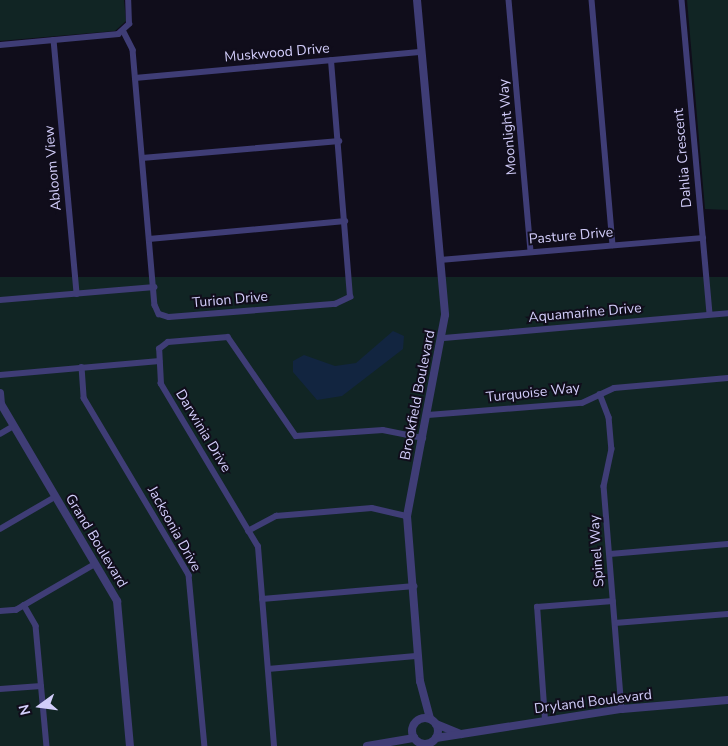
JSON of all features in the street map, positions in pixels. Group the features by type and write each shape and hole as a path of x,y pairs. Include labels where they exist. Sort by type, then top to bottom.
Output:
{"street":[{"path":"0,45 124,32 129,24 128,0"},
{"name":"Brookfield Boulevard","path":"417,0 440,260 444,338 407,516 423,704 433,722"},
{"name":"Moonlight Way","path":"509,0 531,252"},
{"path":"592,0 613,245"},
{"name":"Dahlia Crescent","path":"682,0 710,314"},
{"name":"Turion Drive","path":"124,32 131,44 157,310 168,317 342,302 352,292 331,61"},
{"name":"Abloom View","path":"54,40 77,294"},
{"name":"Muskwood Drive","path":"135,78 422,52"},
{"path":"142,158 338,141"},
{"path":"149,239 346,221"},
{"name":"Pasture Drive","path":"440,260 703,238"},
{"path":"0,300 154,287"},
{"name":"Aquamarine Drive","path":"444,338 728,313"},
{"path":"0,375 159,361 159,349 168,342 228,337 296,436 383,430 424,438"},
{"name":"Darwinia Drive","path":"159,361 161,384 258,547 274,746"},
{"name":"Jacksonia Drive","path":"82,368 84,398 189,575 205,746"},
{"name":"Turquoise Way","path":"428,415 582,403 614,388 728,378"},
{"name":"Grand Boulevard","path":"0,393 1,404 117,601 130,746"},
{"name":"Spinel Way","path":"600,394 609,418 612,449 604,486 622,709"},
{"path":"0,434 14,426"},
{"path":"0,529 55,497"},
{"path":"248,531 276,516 372,508 407,516"},
{"path":"610,554 728,544"},
{"path":"0,611 24,605 95,564"},
{"path":"262,600 414,586"},
{"path":"545,720 537,608 613,601"},
{"path":"24,605 36,626 47,746"},
{"path":"615,623 728,614"},
{"path":"268,668 418,656"},
{"path":"0,690 41,686"},
{"name":"Dryland Boulevard","path":"436,738 622,709 728,700"},
{"name":"Brookfield Boulevard","path":"414,742 416,721 423,704"},
{"path":"416,721 433,722 463,735"},
{"path":"366,746 414,742 427,744 436,738 433,722"}],"green space":[{"path":"0,0 124,0 126,21 115,31 0,41"},
{"path":"687,0 728,0 728,210 705,209"},
{"path":"0,277 728,277 728,746 0,746"}],"water":[{"path":"393,331 404,336 403,349 342,396 317,400 293,372 293,361 304,355 335,366 356,363"}]}
